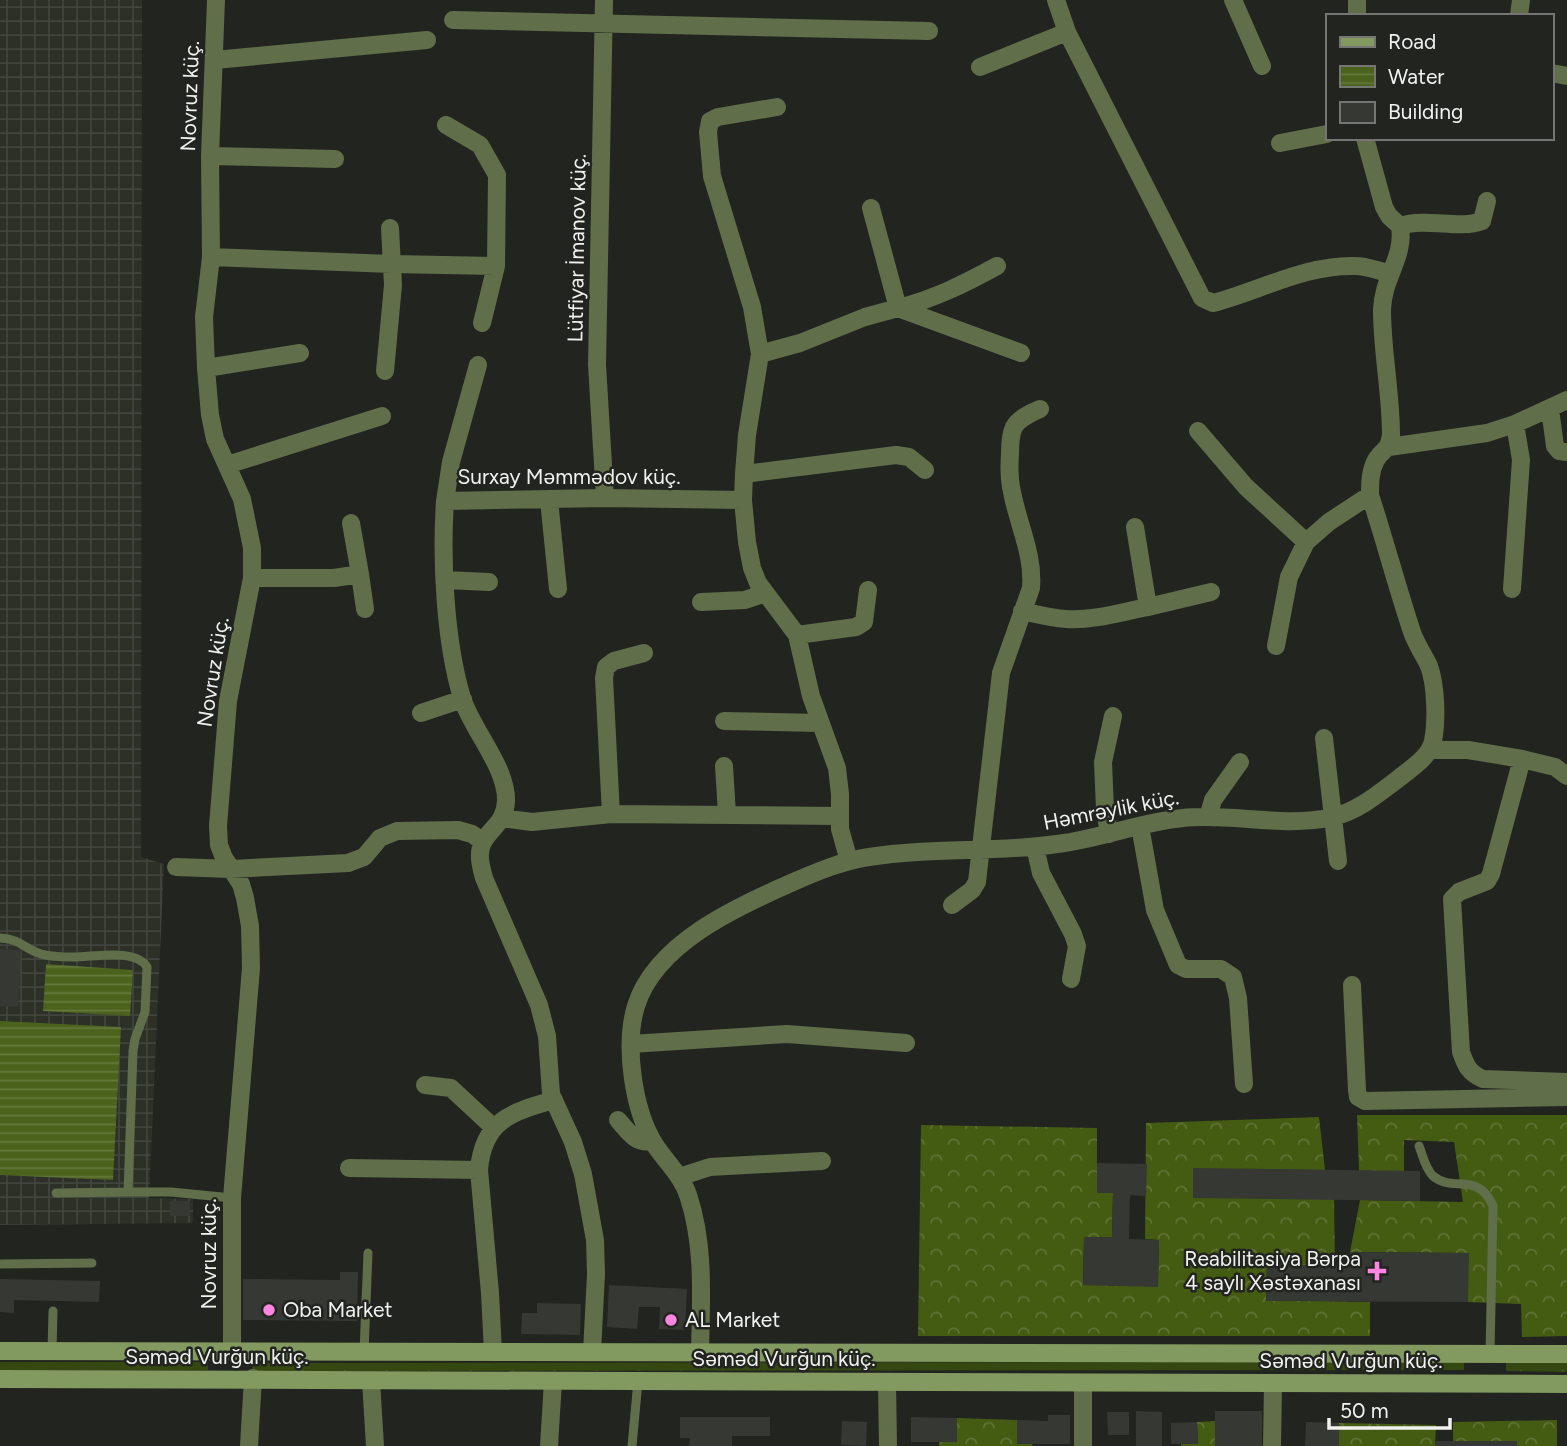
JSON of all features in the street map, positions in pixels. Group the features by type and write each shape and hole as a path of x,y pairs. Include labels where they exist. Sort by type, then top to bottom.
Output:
{"main road":[{"name":"Səməd Vurğun küç.","path":"0,1351 1567,1354"},
{"path":"232,1352 253,1378"},
{"path":"1490,1354 1490,1384"},
{"name":"Səməd Vurğun küç.","path":"0,1378 1567,1384"}],"street":[{"name":"Novruz küç.","path":"216,0 210,156 211,257 204,317 206,368 215,439 242,499 253,548 252,578 228,701 218,826 219,845 241,884 250,926 251,968 232,1198 232,1352"},
{"name":"Lütfiyar İmanov küç.","path":"604,0 597,365 605,498"},
{"path":"1056,0 1067,32 1202,298 1213,303 1302,274 1332,268 1357,266 1389,273"},
{"path":"1233,0 1262,66"},
{"path":"453,20 929,30"},
{"path":"980,68 1067,32"},
{"path":"215,60 427,40"},
{"path":"777,107 718,117 710,121 708,132 712,176 752,306 760,354 747,435 743,500 752,568 765,593 797,635 820,723 837,768 839,816 849,861"},
{"path":"446,125 480,145 497,175 496,266 482,323"},
{"path":"1280,143 1326,134"},
{"path":"1366,140 1384,207 1399,226 1402,240 1398,258 1389,273 1382,310 1391,421 1389,447"},
{"path":"210,156 335,159"},
{"path":"1399,226 1430,221 1473,225 1482,221 1487,201"},
{"path":"871,208 898,309"},
{"path":"385,371 393,285 390,228"},
{"path":"211,257 496,266"},
{"path":"760,354 800,343 865,317 928,301 997,266"},
{"path":"898,309 1021,353"},
{"path":"206,368 300,353"},
{"path":"445,501 451,461 478,365"},
{"path":"1567,400 1515,424 1462,437 1389,447 1377,458 1371,472 1370,495 1413,636 1428,664 1434,684 1434,733 1430,750 1468,750 1522,759 1555,767 1567,776"},
{"path":"952,905 972,890 977,882 1001,673 1031,588 1032,575 1009,474 1010,442 1014,427 1022,418 1040,409"},
{"path":"1550,409 1555,446 1559,451 1567,452"},
{"path":"227,465 382,416"},
{"path":"1512,589 1521,460 1515,424"},
{"path":"1198,431 1246,487 1306,542"},
{"path":"744,474 896,455 909,457 925,470"},
{"path":"1276,646 1289,577 1306,542 1329,522 1370,495"},
{"name":"Surxay Məmmədov küç.","path":"502,818 506,800 502,779 471,720 454,663 445,580 445,501 605,498 743,500"},
{"path":"549,500 558,589"},
{"path":"351,523 365,608"},
{"path":"1135,527 1148,607"},
{"path":"252,578 334,578 360,574"},
{"path":"445,580 489,582"},
{"path":"797,635 856,627 864,622 868,590"},
{"path":"1022,611 1065,620 1097,618 1211,592"},
{"path":"701,602 745,600 765,593"},
{"path":"611,814 604,678 606,667 614,661 644,653"},
{"path":"421,713 463,699"},
{"path":"1109,834 1103,762 1113,716"},
{"path":"724,721 820,723"},
{"path":"1324,738 1338,861"},
{"name":"Həmrəylik küç.","path":"700,1352 701,1275 697,1235 687,1188 652,1140 642,1115 631,1044 637,1002 645,986 655,971 687,941 715,920 758,898 849,861 887,855 1035,847 1184,818 1295,821 1334,817 1369,800 1419,762 1430,750"},
{"path":"1522,759 1491,874 1487,881 1459,892 1452,900 1461,1052 1472,1074 1483,1079 1567,1082"},
{"path":"1208,817 1213,800 1240,762"},
{"path":"724,766 727,814"},
{"path":"592,1352 596,1273 591,1211 573,1142 554,1100 548,1074 547,1036 539,1004 484,878 480,860 483,842 502,818 532,822 611,814 839,816"},
{"path":"1140,826 1155,910 1178,965 1186,969 1221,969 1233,977 1238,998 1244,1084"},
{"path":"176,867 231,870 348,863 364,857 380,838 397,831 458,830 472,834 483,842"},
{"path":"1035,847 1041,873 1077,946 1071,979"},
{"path":"1352,985 1357,1090 1358,1097 1365,1101 1567,1097"},
{"path":"631,1044 787,1034 906,1044"},
{"path":"425,1085 451,1088 493,1127"},
{"path":"492,1352 480,1156 493,1127 508,1115 554,1100"},
{"path":"618,1120 633,1138 643,1142 652,1140"},
{"path":"679,1177 709,1167 822,1161"},
{"path":"349,1167 479,1170"},
{"path":"249,1446 253,1378"},
{"path":"371,1381 375,1446"},
{"path":"549,1446 553,1381"},
{"path":"887,1382 888,1446"},
{"path":"1083,1383 1083,1446"},
{"path":"1272,1446 1273,1384"}],"lane":[{"path":"0,938 15,940 41,954 54,956 133,956 143,961 147,967 145,1012 133,1051 128,1192"},
{"path":"1419,1146 1432,1174 1438,1179 1479,1187 1488,1194 1493,1206 1490,1354"},
{"path":"57,1193 171,1192 232,1198"},
{"path":"365,1352 368,1253"},
{"path":"0,1264 92,1263"},
{"path":"52,1351 53,1311"},
{"path":"632,1446 638,1381"}],"shaded area":[{"path":"0,0 142,0 141,857 164,864 149,1198 193,1199 193,1223 0,1225"}],"green space":[{"path":"1357,1115 1567,1115 1567,1336 1522,1337 1521,1304 1468,1302 1468,1253 1350,1252 1360,1200 1463,1202 1454,1142 1404,1140 1404,1171 1359,1171"},
{"path":"1319,1117 1325,1170 1193,1169 1193,1197 1334,1199 1335,1266 1267,1265 1266,1300 1370,1302 1370,1336 918,1336 921,1125 1097,1128 1097,1192 1113,1193 1112,1237 1084,1237 1083,1285 1158,1286 1159,1240 1145,1239 1146,1123"},
{"path":"0,1362 208,1362 208,1370 0,1370"},
{"path":"1464,1362 1464,1370 252,1371 252,1363"},
{"path":"1506,1362 1567,1363 1567,1372 1506,1371"},
{"path":"957,1418 1017,1420 1033,1446 939,1446 939,1442 957,1442"},
{"path":"1557,1420 1557,1446 1453,1441 1453,1422"},
{"path":"1215,1421 1215,1446 1181,1446 1198,1444 1197,1422"},
{"path":"1339,1423 1436,1425 1435,1446 1339,1446"}],"water":[{"path":"46,964 133,970 130,1016 43,1011"},
{"path":"0,1021 121,1027 113,1180 0,1175"}],"building":[{"path":"0,949 21,950 18,1007 0,1006"},
{"path":"1097,1163 1147,1164 1146,1196 1130,1195 1129,1239 1159,1240 1158,1287 1083,1285 1084,1237 1112,1237 1113,1193 1097,1193"},
{"path":"1193,1168 1420,1171 1420,1201 1193,1198"},
{"path":"170,1201 190,1201 190,1216 170,1216"},
{"path":"1350,1252 1469,1253 1468,1302 1266,1301 1267,1265 1350,1266"},
{"path":"340,1272 358,1272 357,1321 243,1320 243,1279 340,1280"},
{"path":"0,1279 100,1281 99,1302 14,1300 14,1313 0,1312"},
{"path":"609,1285 687,1289 685,1330 659,1329 660,1307 639,1307 637,1329 607,1327"},
{"path":"537,1303 581,1304 580,1335 521,1334 522,1313 537,1313"},
{"path":"1136,1411 1162,1412 1162,1446 1136,1446"},
{"path":"1215,1411 1262,1411 1262,1446 1215,1446"},
{"path":"1107,1412 1129,1412 1129,1435 1108,1435"},
{"path":"1048,1415 1070,1415 1070,1444 1017,1444 1017,1420 1048,1421"},
{"path":"680,1417 770,1417 770,1436 732,1436 732,1446 689,1446 690,1438 680,1438"},
{"path":"911,1417 957,1418 957,1442 911,1442"},
{"path":"842,1421 867,1422 866,1446 841,1445"},
{"path":"1197,1422 1198,1444 1171,1444 1171,1423"},
{"path":"1306,1422 1339,1423 1339,1446 1305,1446"},
{"path":"1435,1441 1517,1441 1517,1446 1435,1446"}],"place":[{"name":"Reabilitasiya Bәrpa 4 saylı Xəstəxanası","path":"1377,1271"},
{"name":"Oba Market","path":"269,1310"},
{"name":"AL Market","path":"671,1320"}]}
